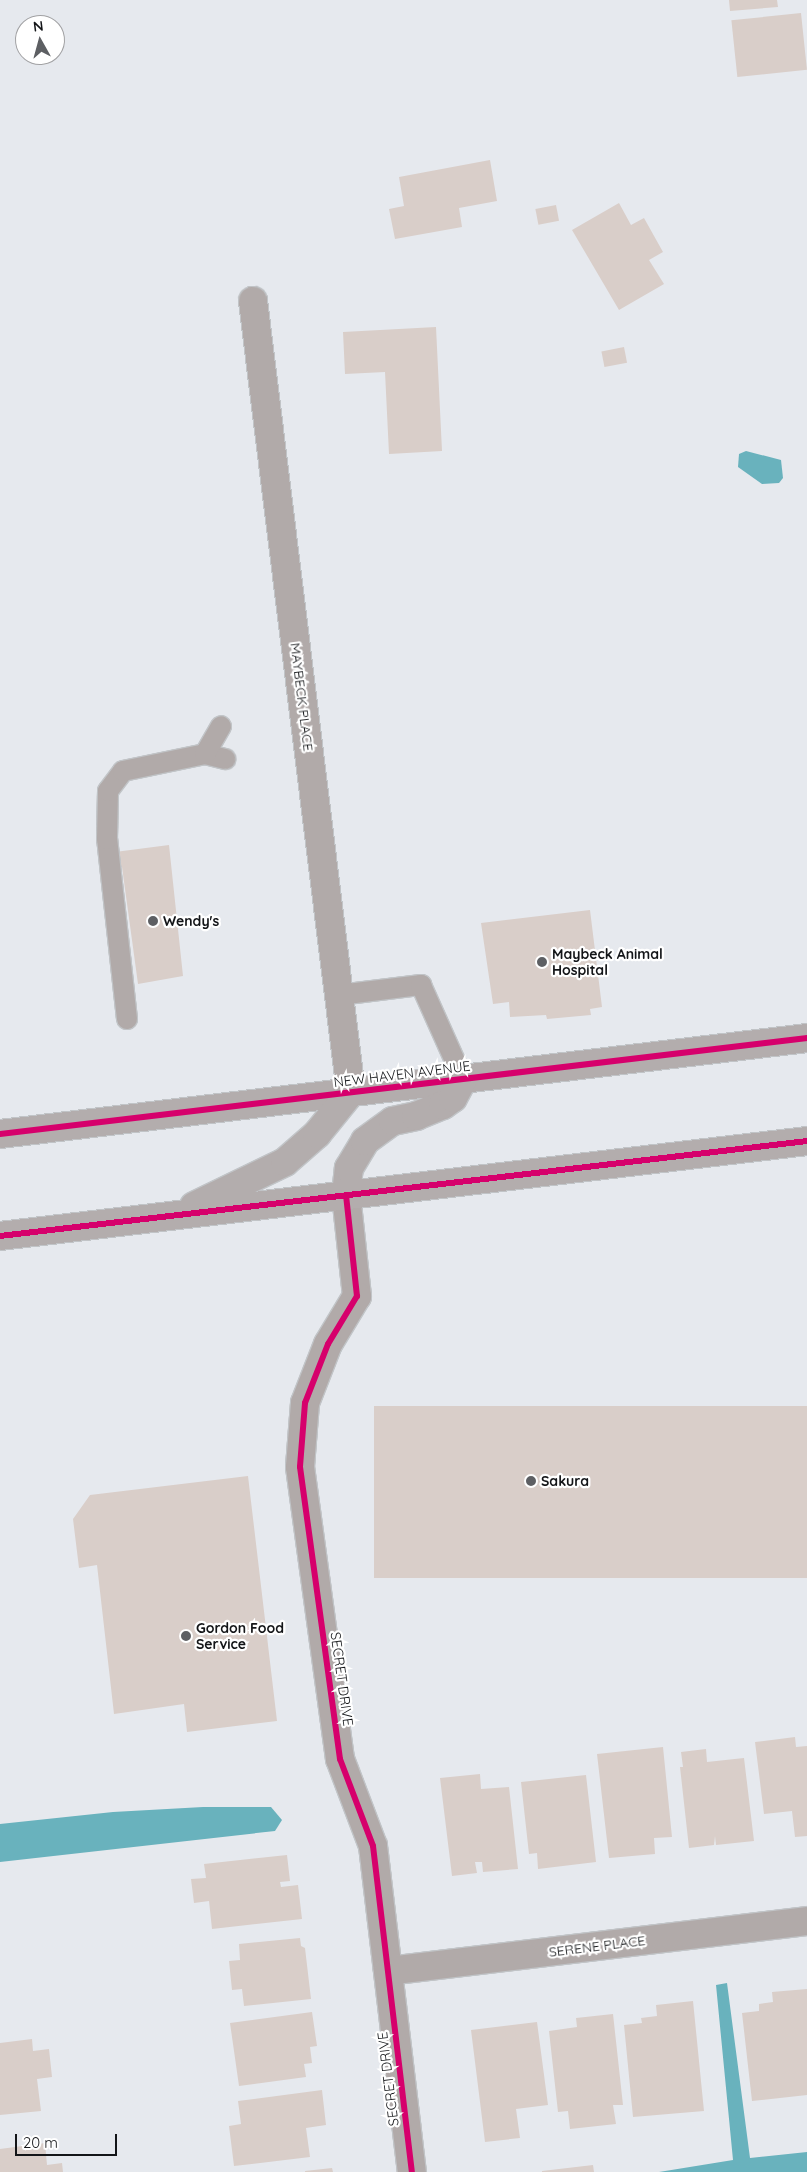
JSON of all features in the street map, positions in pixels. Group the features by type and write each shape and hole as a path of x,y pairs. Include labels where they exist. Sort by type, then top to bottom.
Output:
{"main road":[{"name":"NEW HAVEN AVENUE","path":"0,1134 807,1038"},
{"path":"346,1195 349,1168 365,1140 393,1121 416,1116 443,1105 453,1098 463,1079"},
{"path":"175,1216 285,1162 317,1134 351,1092"},
{"path":"0,1143 67,1125"},
{"path":"0,1236 807,1140"}],"street":[{"name":"MAYBECK PLACE","path":"253,301 351,1092"},
{"name":"SECRET DRIVE","path":"346,1195 357,1296 328,1344 305,1403 300,1466 340,1760 372,1846 412,2172"},
{"name":"SERENE PLACE","path":"388,1971 807,1921"}],"lane":[{"path":"205,754 221,726"},
{"path":"126,1019 107,839 108,791 123,771 205,754 225,759"},
{"path":"339,995 421,985 463,1079"}],"water":[{"path":"746,451 781,460 783,478 779,483 762,484 738,467 739,454"},
{"path":"203,1807 271,1807 282,1820 275,1831 0,1862 0,1824 113,1812"},
{"path":"727,1983 750,2158 807,2152 807,2172 659,2172 733,2160 716,1985"}],"building":[{"path":"729,0 777,0 778,7 730,11"},
{"path":"801,13 807,70 737,77 731,20"},
{"path":"490,160 497,201 459,208 462,227 395,239 389,209 404,206 399,177"},
{"path":"619,203 631,225 644,218 663,252 649,260 664,284 619,310 572,230"},
{"path":"556,205 559,221 538,225 535,209"},
{"path":"436,327 442,451 389,454 385,372 345,374 343,332"},
{"path":"624,347 627,363 604,367 601,351"},
{"name":"Wendy's","path":"169,845 183,976 138,984 122,867 115,865 115,852"},
{"name":"Maybeck Animal Hospital","path":"590,910 602,1007 590,1009 591,1015 547,1019 546,1015 510,1017 509,1002 493,1004 481,923"},
{"path":"374,1406 807,1406 807,1578 374,1578"},
{"name":"Gordon Food Service","path":"248,1476 277,1721 187,1732 184,1704 114,1714 97,1565 79,1568 73,1519 90,1495"},
{"path":"795,1737 796,1747 807,1746 807,1836 795,1837 792,1811 764,1814 755,1742"},
{"path":"663,1747 672,1837 654,1838 655,1854 609,1858 597,1754"},
{"path":"706,1749 707,1762 744,1758 754,1841 716,1845 715,1836 714,1845 689,1848 680,1767 683,1767 681,1752"},
{"path":"480,1774 481,1789 509,1787 518,1869 483,1872 482,1862 475,1862 477,1873 452,1876 440,1778"},
{"path":"586,1775 596,1862 538,1869 537,1853 529,1854 521,1782"},
{"path":"287,1855 290,1881 280,1882 281,1887 298,1885 302,1919 212,1929 209,1901 194,1903 191,1879 206,1878 204,1864"},
{"path":"300,1938 301,1946 305,1948 311,1999 244,2006 242,1989 232,1990 229,1961 240,1960 239,1944"},
{"path":"807,1989 807,2095 752,2101 742,2013 759,2011 759,2004 773,2002 772,1992"},
{"path":"693,2001 704,2111 633,2117 624,2025 642,2023 641,2018 657,2016 656,2005"},
{"path":"312,2012 317,2046 310,2047 312,2063 304,2064 306,2077 239,2086 230,2023"},
{"path":"613,2014 623,2105 613,2105 616,2124 570,2129 568,2111 558,2112 549,2031 577,2027 576,2018"},
{"path":"537,2022 548,2105 516,2109 520,2138 485,2142 471,2030"},
{"path":"32,2039 33,2051 49,2049 52,2077 37,2079 41,2111 0,2115 0,2043"},
{"path":"322,2090 326,2125 306,2128 310,2157 234,2166 229,2126 241,2124 238,2101"},
{"path":"45,2143 47,2165 62,2163 63,2172 0,2172 0,2149"},
{"path":"593,2165 594,2172 542,2172 542,2171"},
{"path":"332,2168 333,2172 305,2172 305,2171"}],"cycle path":[{"path":"0,1134 807,1038"},
{"path":"0,1236 807,1141"},
{"path":"346,1195 357,1296 328,1344 305,1403 300,1467 340,1759 373,1846 412,2172"}],"place":[{"name":"Wendy's","path":"153,921"},
{"name":"Maybeck Animal Hospital","path":"542,962"},
{"name":"Sakura","path":"531,1481"},
{"name":"Gordon Food Service","path":"186,1636"}]}
